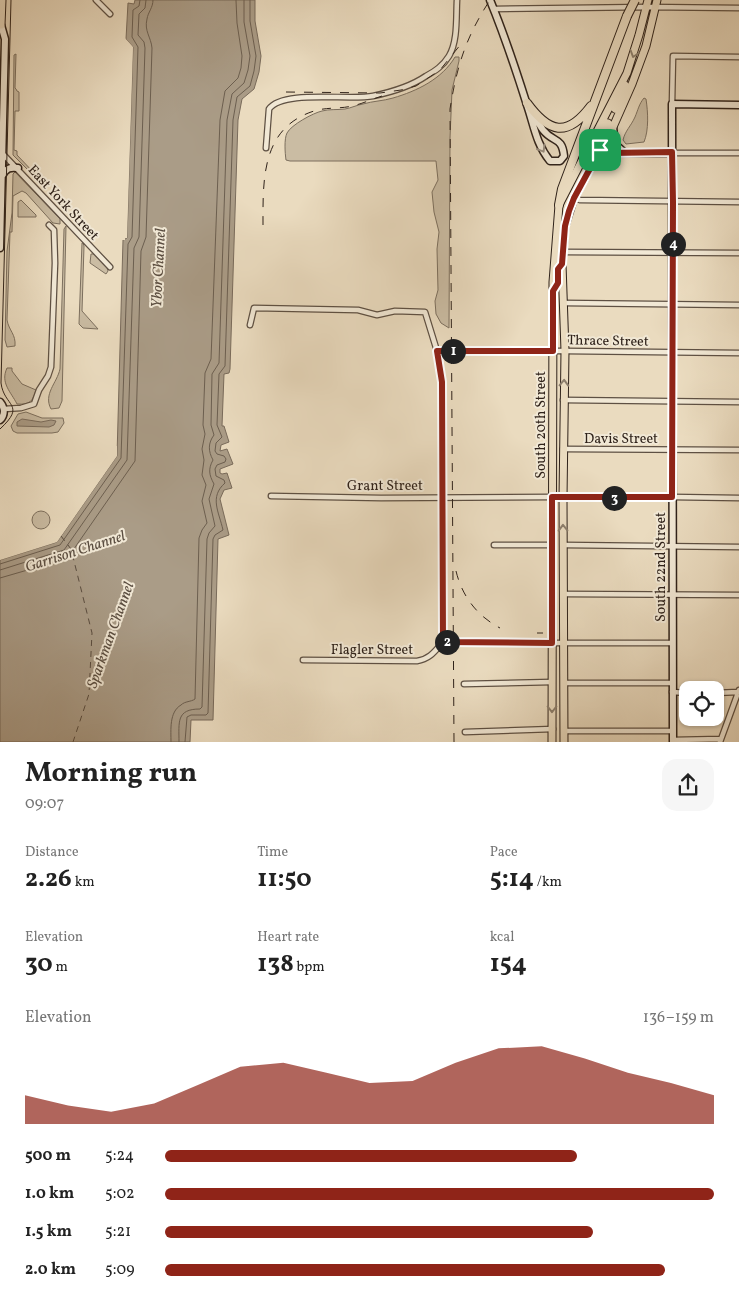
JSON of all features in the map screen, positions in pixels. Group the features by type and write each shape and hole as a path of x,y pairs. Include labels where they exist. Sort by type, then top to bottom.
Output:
{"highway":[{"path":"559,205 562,189 594,100 635,0"},
{"path":"527,103 544,123 560,127 576,122 594,100"}],"main road":[{"path":"0,27 2,0"},
{"name":"South 20th Street","path":"552,742 553,291 559,205 625,77 634,54 647,3"},
{"name":"South 20th Street","path":"564,742 563,400 565,351 562,264 565,226 574,198 612,127 640,65 656,4"},
{"path":"600,150 600,139 625,89 625,77"},
{"path":"553,291 558,283 558,269 562,264"}],"street":[{"path":"96,0 110,14"},
{"path":"266,148 269,108 277,102 292,98 371,97 412,86 441,67 450,55 454,40 457,0"},
{"path":"490,0 527,103 537,141 543,153 550,161 560,161 564,156 563,147 560,142 544,132 527,103"},
{"path":"494,10 647,3 739,8"},
{"path":"0,27 5,39 0,248"},
{"path":"739,57 673,56 672,104 739,104"},
{"name":"South 22nd Street","path":"672,104 673,741"},
{"path":"612,127 615,144 625,153"},
{"path":"600,150 610,153 739,153"},
{"name":"East York Street","path":"1,152 110,267"},
{"path":"1,177 6,169 18,168"},
{"path":"574,198 580,200 739,202"},
{"path":"4,409 22,408 34,404 39,390 50,372 55,262 54,230 49,225"},
{"path":"563,252 739,253"},
{"path":"564,303 739,305"},
{"path":"250,325 254,308 358,310 377,315 395,311 425,312 437,351 442,382 444,498 443,642 672,643"},
{"name":"Thrace Street","path":"437,351 739,353"},
{"path":"563,400 739,402"},
{"path":"0,402 4,409 4,415 0,420"},
{"name":"Davis Street","path":"563,449 739,450"},
{"name":"Grant Street","path":"271,496 314,498 739,498"},
{"path":"494,545 552,545"},
{"path":"564,546 739,547"},
{"path":"564,594 739,596"},
{"name":"Flagler Street","path":"303,660 425,660 443,642"},
{"path":"464,684 552,682"},
{"path":"564,683 673,684"},
{"path":"673,741 720,741 739,691 724,692"},
{"path":"672,692 679,692"},
{"path":"465,732 552,729"},
{"path":"564,732 673,731"}],"shaded area":[{"path":"16,54 15,88 19,92 19,111 15,111 14,150 17,151 17,155 36,177 13,155 14,55"},
{"path":"455,57 459,57 459,61 452,90 450,138 449,328 441,323 436,314 439,232 432,192 438,180 436,161 290,161 286,160 285,146 289,130 308,117 322,111 347,109 411,92 436,78 450,65"},
{"path":"644,98 646,99 648,121 644,142 626,144 623,140 624,137"},
{"path":"15,172 60,219 60,224 53,223 26,193 22,191 13,196 7,320 15,346 7,347 5,340 7,251 12,213 13,174"},
{"path":"21,200 36,217 18,217 18,202"},
{"path":"66,226 62,401 59,408 51,409 49,404 50,393 60,369 64,229"},
{"path":"82,243 84,246 82,311 98,329 83,328 79,324"},
{"path":"91,254 94,254 107,267 108,271 106,274 90,263"},
{"path":"7,368 12,368 12,371 22,384 36,390 30,402 17,404 6,383 5,373"},
{"path":"26,412 42,418 63,418 64,423 58,432 52,433 17,433 13,431 11,426 18,414"},
{"path":"37,511 45,511 50,516 48,527 37,529 32,524 32,516"}],"water":[{"path":"135,0 255,0 255,21 261,56 259,72 254,89 242,99 238,120 230,369 229,373 224,374 222,426 224,426 229,442 221,445 220,451 227,449 233,464 220,469 220,473 227,473 232,488 224,490 220,499 229,535 218,539 213,720 191,720 190,742 0,742 0,560 57,542 117,456 123,240 127,238 133,47 126,39 128,3 134,4"},
{"path":"22,419 41,422 56,421 54,425 49,427 17,426 17,422"}],"pier":[{"path":"124,37 133,47 127,238 121,240 125,235 131,48 124,41"},
{"path":"115,446 117,446 117,456 57,542 0,560 0,557 55,540 114,455"}],"ferry route":[{"path":"61,536 71,549 92,633 89,694 73,742"}],"tram line":[{"path":"0,429 8,421 13,410 1,383 11,0"}],"railway":[{"path":"454,742 450,109 459,65 475,26 490,0"},
{"path":"286,92 380,93 416,86 440,70 461,44"},
{"path":"263,225 265,174 275,143 284,130 297,119 314,111 352,106 382,96"},
{"path":"456,571 466,597 484,618 500,628"},
{"path":"537,633 543,633"}],"route":[{"path":"600,150 610,153 672,152 672,497 552,497 552,643 443,642 444,498 442,382 437,351 553,351 553,291 558,283 558,269 562,264 565,226 574,198 600,150"}],"water label":[{"name":"Ybor Channel","path":"158,268"},
{"name":"Garrison Channel","path":"75,551"},
{"name":"Sparkman Channel","path":"110,635"}]}
